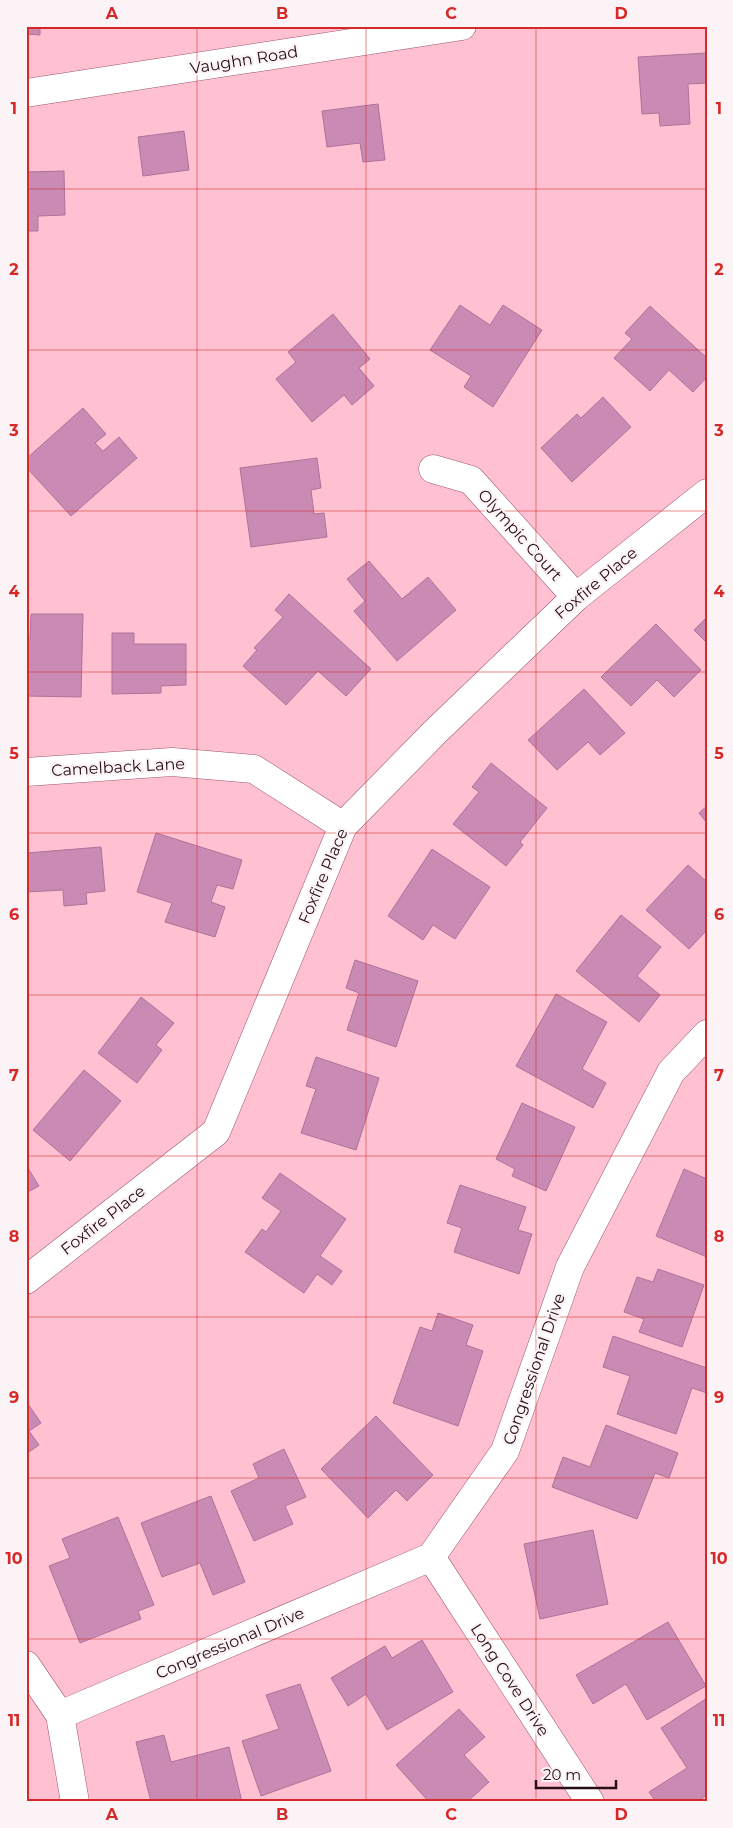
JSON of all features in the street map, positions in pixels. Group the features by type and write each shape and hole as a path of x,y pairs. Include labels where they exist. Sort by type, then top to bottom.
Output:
{"street":[{"name":"Vaughn Road","path":"26,93 462,26"},
{"name":"Olympic Court","path":"433,469 471,480 576,597"},
{"name":"Foxfire Place","path":"26,1280 216,1132 343,826 435,732 576,597 707,493"},
{"name":"Camelback Lane","path":"26,772 172,762 254,769 343,826"},
{"name":"Congressional Drive","path":"60,1715 431,1557 505,1451 570,1266 671,1072 707,1034"},
{"name":"Long Cove Drive","path":"431,1557 590,1802"},
{"path":"26,1665 60,1715 75,1802"}],"building":[{"path":"26,26 40,26 40,35 26,34"},
{"path":"707,53 707,83 688,84 690,124 660,126 659,113 642,114 638,57"},
{"path":"378,104 385,160 363,162 360,143 327,147 322,111"},
{"path":"184,131 189,170 143,176 138,137"},
{"path":"64,171 65,215 38,216 38,231 26,231 26,172"},
{"path":"460,305 490,325 503,305 542,330 493,407 464,387 471,376 430,350"},
{"path":"650,306 707,358 707,377 693,392 669,370 650,391 614,358 632,339 625,333"},
{"path":"333,314 370,359 359,368 374,386 352,405 344,395 312,422 276,379 296,362 288,352"},
{"path":"603,397 631,427 572,482 541,448 577,414 581,418"},
{"path":"83,408 106,434 95,443 103,451 119,437 137,458 71,516 26,467 26,459"},
{"path":"317,458 321,488 311,490 314,514 324,513 327,537 251,547 240,468"},
{"path":"369,561 402,599 428,577 456,610 397,661 354,611 365,601 347,579"},
{"path":"289,594 371,669 346,696 318,671 286,705 243,666 257,650 254,648 283,617 275,610"},
{"path":"31,614 83,614 81,697 26,696 26,640 30,640"},
{"path":"707,617 707,643 694,630"},
{"path":"656,624 701,670 674,697 657,680 631,706 601,677"},
{"path":"112,633 134,633 134,644 186,644 186,685 161,686 161,693 112,694"},
{"path":"584,689 625,733 600,755 588,742 557,770 528,740"},
{"path":"491,763 547,808 520,842 523,845 506,866 453,824 479,792 472,787"},
{"path":"707,806 707,823 699,813"},
{"path":"156,833 242,860 233,889 217,885 211,902 225,907 215,937 165,922 172,903 137,892"},
{"path":"101,847 105,891 86,893 87,904 64,906 63,890 27,892 26,853"},
{"path":"432,849 490,887 455,939 433,925 423,940 388,916"},
{"path":"688,865 707,882 707,930 689,949 646,910"},
{"path":"621,915 661,947 637,976 660,995 639,1022 576,971"},
{"path":"355,960 418,981 396,1047 347,1030 359,993 346,988"},
{"path":"556,994 607,1022 582,1069 606,1083 593,1108 516,1066"},
{"path":"141,997 174,1023 156,1045 162,1050 137,1083 98,1053"},
{"path":"316,1057 379,1078 356,1150 301,1133 316,1089 306,1086"},
{"path":"84,1070 121,1101 70,1161 33,1130"},
{"path":"522,1103 575,1127 546,1191 512,1176 515,1169 496,1159"},
{"path":"26,1165 39,1186 26,1193"},
{"path":"684,1169 707,1179 707,1257 656,1236"},
{"path":"280,1173 346,1219 320,1256 342,1271 332,1285 317,1274 304,1293 245,1252 262,1229 266,1232 281,1211 262,1198"},
{"path":"460,1185 526,1207 518,1230 532,1234 519,1274 454,1252 462,1228 447,1223"},
{"path":"658,1269 704,1285 682,1347 639,1332 644,1319 624,1312 637,1277 653,1282"},
{"path":"438,1313 473,1325 466,1345 483,1351 458,1426 393,1403 420,1327 432,1331"},
{"path":"613,1336 707,1368 707,1393 692,1388 676,1434 617,1414 630,1376 603,1367"},
{"path":"26,1401 41,1423 29,1431 39,1445 26,1454"},
{"path":"376,1416 433,1475 407,1501 396,1490 368,1518 321,1469"},
{"path":"606,1425 678,1453 669,1478 655,1473 637,1519 552,1487 563,1457 590,1467"},
{"path":"284,1449 306,1497 285,1506 293,1524 254,1541 231,1491 259,1478 253,1464"},
{"path":"211,1496 245,1582 213,1595 200,1563 162,1577 141,1523"},
{"path":"118,1517 154,1605 138,1611 141,1619 80,1643 49,1566 70,1558 62,1539"},
{"path":"593,1530 608,1604 540,1619 524,1544"},
{"path":"668,1622 706,1686 647,1720 626,1684 593,1704 576,1675"},
{"path":"422,1640 453,1692 387,1730 366,1694 348,1706 331,1678 385,1646 392,1658"},
{"path":"300,1684 331,1771 261,1796 242,1741 279,1729 266,1695"},
{"path":"707,1698 707,1795 697,1802 656,1802 649,1792 687,1768 661,1728"},
{"path":"459,1709 485,1737 464,1755 489,1782 467,1802 429,1802 396,1765"},
{"path":"164,1735 171,1762 229,1747 242,1802 151,1802 136,1742"}]}
